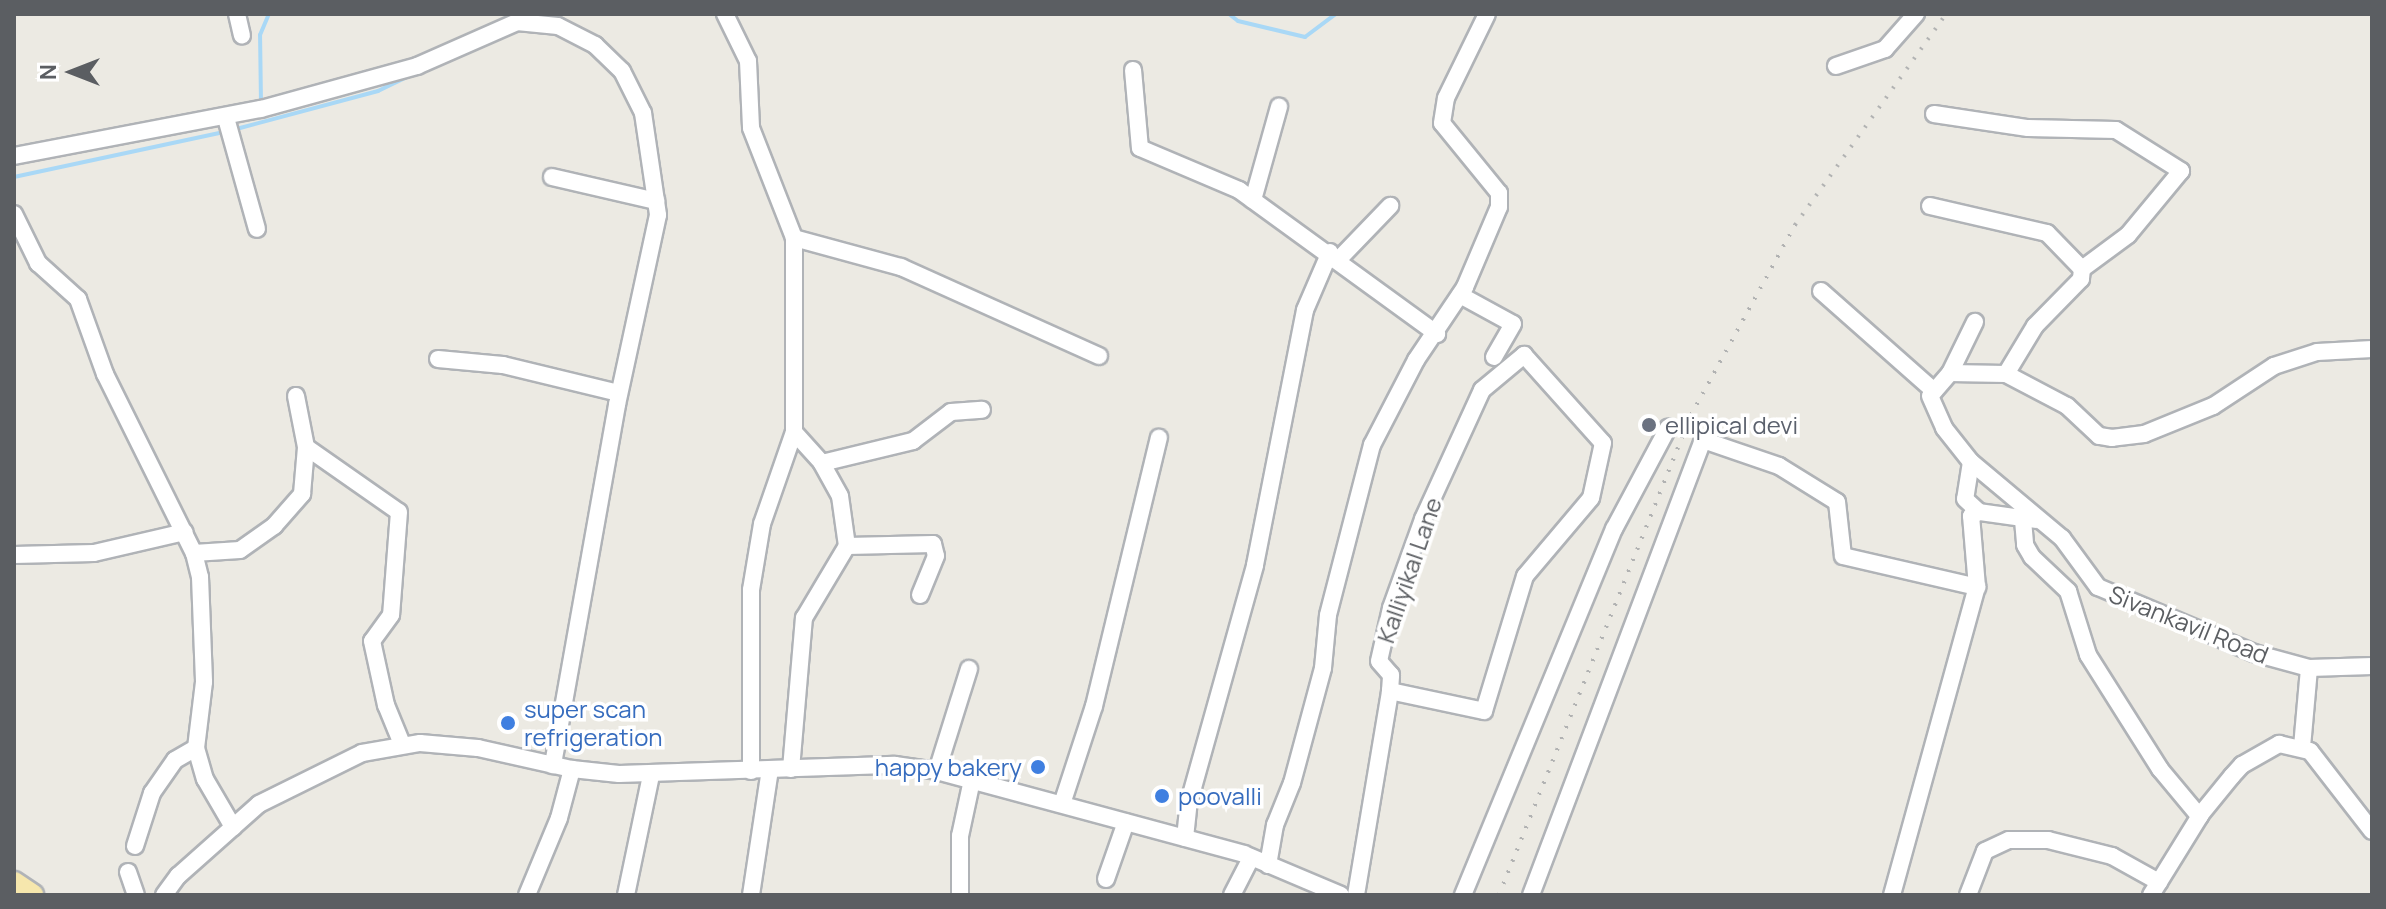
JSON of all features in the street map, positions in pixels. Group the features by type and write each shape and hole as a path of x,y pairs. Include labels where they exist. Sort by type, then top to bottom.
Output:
{"main road":[{"path":"14,883 32,895"}],"street":[{"path":"237,14 242,35"},
{"path":"725,14 748,61 751,128 794,238 794,432 762,524 751,590 751,771"},
{"path":"1268,865 1275,825 1292,783 1323,668 1328,615 1372,445 1416,360 1437,334 1460,295 1499,207 1499,193 1442,123 1441,111 1487,14"},
{"path":"1836,66 1885,49 1916,14"},
{"path":"14,156 226,118 417,66 492,28 517,22 558,26 595,45 622,71 643,113 658,215 619,393 553,765"},
{"path":"1133,70 1140,148 1253,200 1335,256 1437,334"},
{"path":"1253,200 1279,107"},
{"path":"1934,114 2028,128 2116,130 2181,171 2128,235 2082,269 2081,279 2035,326 2006,374"},
{"path":"226,118 257,229"},
{"path":"552,177 656,201"},
{"path":"1185,838 1189,802 1255,565 1305,310 1335,256 1390,206"},
{"path":"1930,206 2047,233 2082,269"},
{"path":"14,214 38,263 78,299 105,374 194,553 200,577 204,682 196,748 205,779 233,827"},
{"path":"794,238 901,267 1099,356"},
{"path":"1821,291 1934,391 1950,373 1975,322"},
{"path":"1460,295 1513,324 1494,357"},
{"path":"1950,373 2006,374 2067,406 2099,436 2112,438 2144,434 2179,422 2213,406 2274,366 2317,352 2372,349"},
{"name":"Kalliyikal Lane","path":"1356,895 1390,691 1391,675 1379,661 1391,608 1423,519 1482,390 1524,355 1603,443 1591,498 1525,576 1484,711 1390,691"},
{"path":"438,359 503,365 619,393"},
{"name":"Sivankavil Road","path":"1934,391 1930,396 1935,413 1971,462 2030,520 2062,538 2098,587 2254,653 2309,668 2372,666"},
{"path":"194,553 240,550 274,526 302,494 306,447 296,396"},
{"path":"822,463 913,441 951,412 982,410"},
{"path":"1463,895 1614,529 1668,428"},
{"path":"791,769 804,618 847,546 840,496 822,463 794,432"},
{"path":"1062,804 1094,706 1159,438"},
{"path":"1531,895 1703,440 1779,466 1837,502 1843,556 1977,587"},
{"path":"306,447 399,512 391,615 372,641 386,705 402,744"},
{"path":"1971,462 1965,499 1979,512 2030,520 2025,545 2032,557 2068,591 2088,655 2160,769 2200,817"},
{"path":"1892,895 1977,587 1968,527 1979,512"},
{"path":"14,555 94,553 185,532"},
{"path":"847,546 933,544 936,556 920,595"},
{"path":"2302,747 2309,668"},
{"path":"937,771 969,669"},
{"path":"164,895 259,804 325,767 402,744 478,748 572,769 651,775 895,765 937,771 1251,858 1341,895"},
{"path":"1968,895 1985,851 2009,840 2048,840 2112,856 2155,888 2200,817 2242,765 2279,744 2302,747 2356,804 2372,831"},
{"path":"135,846 152,793 175,760 196,748"},
{"path":"527,895 559,818 572,769"},
{"path":"751,895 770,770"},
{"path":"626,895 651,775"},
{"path":"960,895 960,836 972,780"},
{"path":"1106,879 1126,822"},
{"path":"1232,895 1251,858"},
{"path":"128,872 136,895"}],"waterway":[{"path":"261,103 260,35 269,14"},
{"path":"1229,14 1238,21 1305,37 1336,14"},
{"path":"240,128 378,91 409,76"},
{"path":"14,177 219,133"}],"railway":[{"path":"1499,895 1691,415 1795,225 1946,14"}],"place":[{"name":"ellipical devi","path":"1649,425"},
{"name":"super scan refrigeration","path":"508,723"},
{"name":"happy bakery","path":"1038,767"},
{"name":"poovalli","path":"1162,796"}]}
